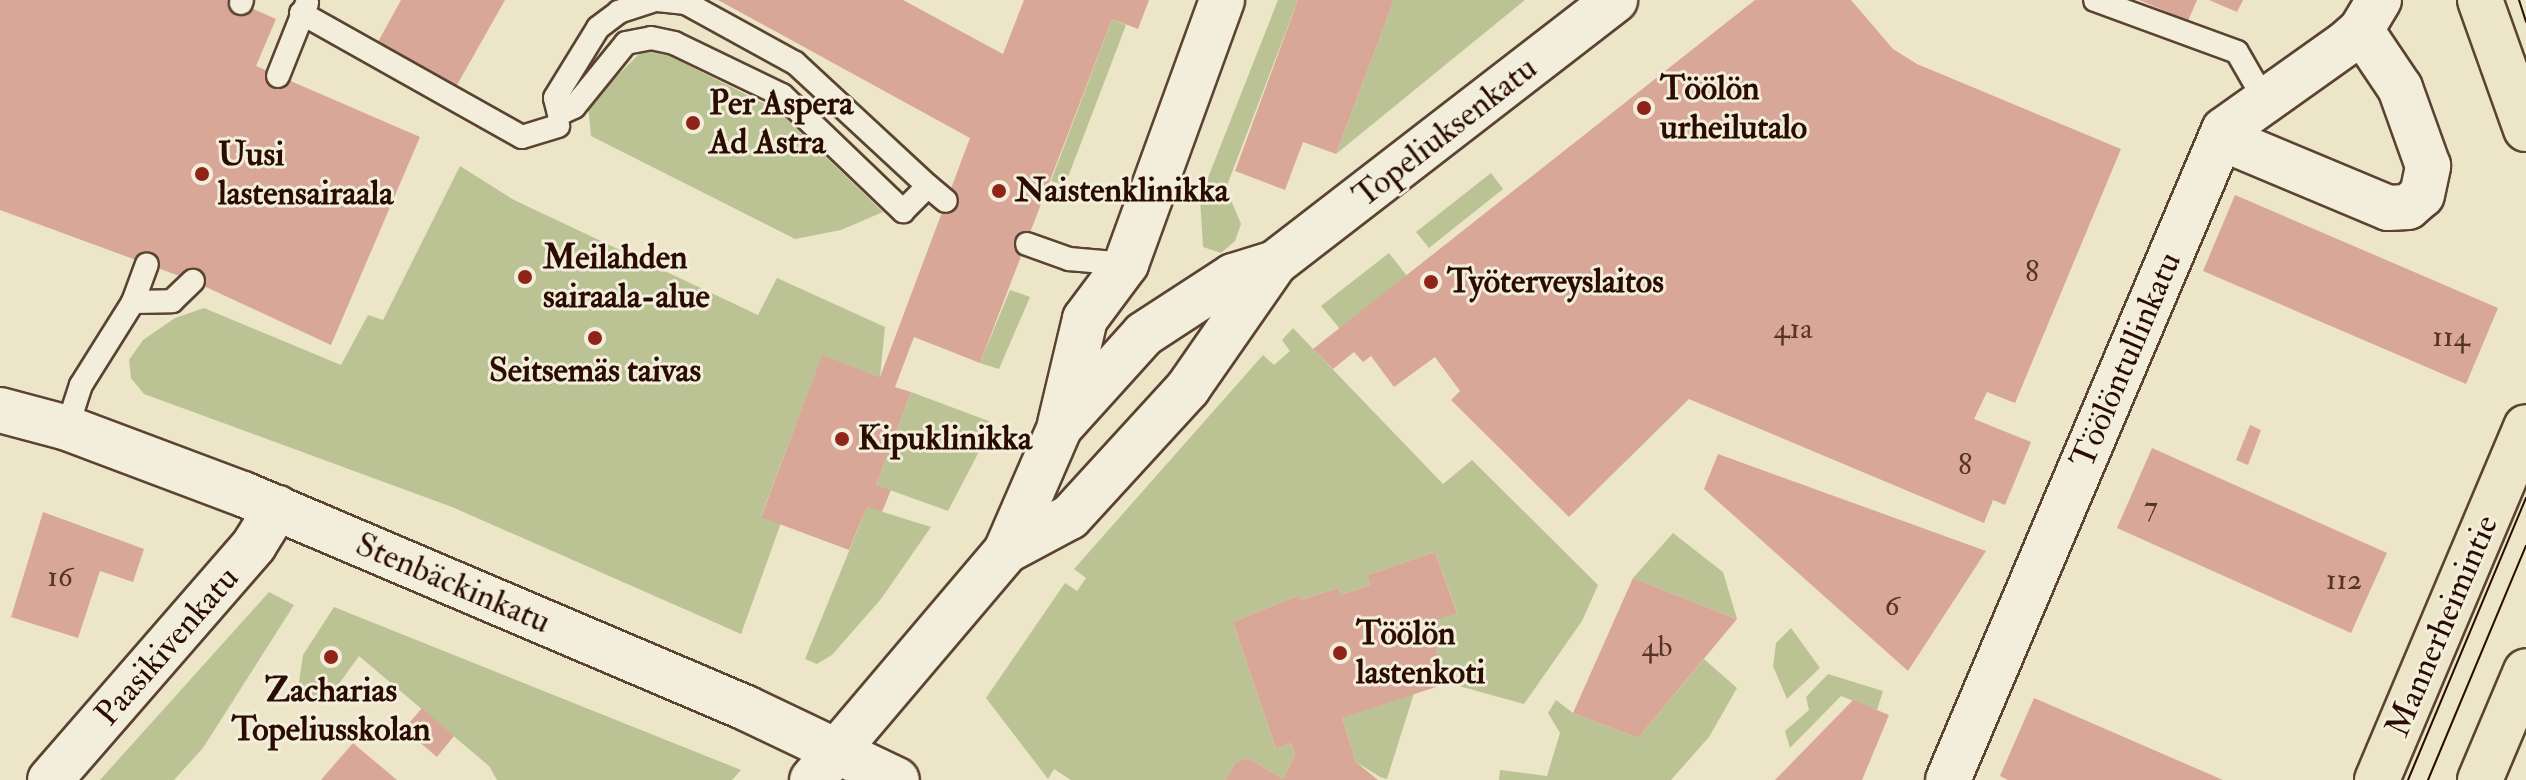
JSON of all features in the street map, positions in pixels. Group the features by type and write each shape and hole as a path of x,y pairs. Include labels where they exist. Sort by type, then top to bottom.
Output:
{"main road":[{"path":"2480,0 2526,129"},
{"name":"Mannerheimintie","path":"2377,780 2526,427"},
{"path":"2480,780 2526,671"}],"street":[{"path":"1060,427 1085,319 1126,264 1222,0"},
{"name":"Topeliuksenkatu","path":"1006,551 1070,517 1147,427 1188,388 1275,263 1615,0"},
{"path":"2221,138 2388,208 2408,207 2428,183 2428,166 2370,15"},
{"name":"Töölöntullinkatu","path":"1948,780 2221,138 2234,119 2370,15"},
{"name":"Topeliuksenkatu","path":"824,766 1006,551 1060,427 1144,334 1233,276 1275,263"},
{"path":"1126,264 1144,334 1147,427"},
{"name":"Stenbäckinkatu","path":"0,410 67,428 277,508 824,766 897,780"},
{"name":"Paasikivenkatu","path":"50,780 254,545 277,508"}],"lane":[{"path":"928,186 903,211 782,95 674,43 651,38 626,43 574,107 559,114 555,98 598,28 619,12 655,0 686,3 795,63 946,201"},
{"path":"2095,0 2237,52 2264,99"},
{"path":"278,76 305,7 522,137 558,126"},
{"path":"1027,244 1069,259 1126,264"},
{"path":"67,428 87,373 133,302 147,264"},
{"path":"133,302 172,301 193,281"}],"green space":[{"path":"1278,0 1298,0 1226,188 1241,224 1235,241 1221,253 1203,247 1200,198"},
{"path":"1394,0 1525,0 1336,154"},
{"path":"1112,19 1126,25 1065,185 1051,181"},
{"path":"648,45 777,110 883,212 841,230 795,239 591,136 588,105"},
{"path":"460,166 514,200 758,315 777,278 885,327 880,377 822,356 761,516 781,523 741,634 452,507 144,394 131,378 129,360 143,340 175,318 204,308 341,365 368,315 383,320"},
{"path":"1491,173 1503,189 1429,248 1416,232"},
{"path":"1389,253 1407,276 1340,329 1321,306"},
{"path":"1010,290 1030,297 999,369 980,363"},
{"path":"1293,328 1443,484 1472,460 1598,585 1582,621 1524,704 1448,683 1427,623 1457,612 1435,552 1367,575 1370,585 1341,595 1338,588 1301,600 1299,595 1233,622 1276,749 1291,743 1295,755 1283,779 1248,758 1236,762 1225,780 1071,780 1054,769 1048,779 986,698 1065,583 1077,591 1086,578 1074,569 1263,355 1274,365 1290,351 1282,340"},
{"path":"911,392 994,423 948,511 876,485"},
{"path":"867,507 931,527 881,599 832,655 817,664 805,659"},
{"path":"1673,533 1723,572 1737,619 1633,578"},
{"path":"269,592 294,605 203,748 174,780 100,780"},
{"path":"334,607 741,770 732,780 497,780 489,766 359,656 328,699 316,704 305,698 298,689 303,655"},
{"path":"1791,628 1820,668 1787,699 1773,666 1776,643"},
{"path":"1704,659 1737,688 1709,737 1671,780 1499,780 1500,770 1547,776 1560,733 1548,713 1556,700 1573,713 1638,738"},
{"path":"1828,674 1883,691 1877,710 1841,696 1790,748 1785,731 1809,710 1806,697"},
{"path":"1414,693 1387,779 1380,777 1356,762 1342,718"}],"building":[{"name":"Uusi lastensairaala","path":"0,0 233,0 276,19 256,66 420,137 331,345 193,281 0,210"},
{"path":"401,0 505,0 457,85 378,42"},
{"name":"Naistenklinikka","path":"718,0 903,0 1003,54 1024,0 1149,0 1138,29 1112,19 980,363 914,337 895,387 911,392 876,485 891,490 882,512 867,507 849,550 761,517 822,355 880,377 970,138"},
{"path":"1298,0 1394,0 1336,154 1303,142 1285,190 1235,171"},
{"path":"1755,0 1851,0 1893,49 1917,64 2121,149 2015,403 1987,392 1974,419 2031,442 2005,505 1993,500 1984,523 1689,399 1569,517 1451,400 1460,391 1435,357 1394,387 1371,356 1363,362 1354,352 1333,369 1313,349"},
{"path":"2139,0 2197,0 2188,21"},
{"path":"2209,0 2243,0 2237,12"},
{"path":"2235,195 2498,308 2466,384 2203,271"},
{"path":"2250,425 2261,430 2248,465 2236,460"},
{"path":"2152,448 2387,553 2351,633 2117,528"},
{"path":"1718,454 1986,551 1908,671 1704,489"},
{"path":"43,512 144,549 133,582 100,571 78,638 11,617"},
{"name":"Töölön lastenkoti","path":"1435,552 1457,613 1427,623 1448,683 1342,718 1356,762 1378,780 1225,780 1236,762 1248,758 1283,779 1295,755 1291,743 1276,749 1233,622 1299,595 1301,600 1338,588 1341,595 1370,585 1367,575"},
{"path":"1633,578 1737,619 1638,738 1573,713"},
{"path":"2034,698 2223,780 2008,780 2000,776"},
{"path":"1853,700 1889,715 1862,780 1775,780"},
{"path":"422,708 454,736 437,757 404,729"},
{"path":"353,743 397,780 321,780"}],"tram line":[{"path":"2519,0 2526,22"},
{"path":"2408,780 2526,498"},
{"path":"2428,780 2526,546"}],"place":[{"name":"Töölön urheilutalo","path":"1644,108"},
{"name":"Per Aspera Ad Astra","path":"693,123"},
{"name":"Uusi lastensairaala","path":"202,174"},
{"name":"Naistenklinikka","path":"999,191"},
{"name":"Meilahden sairaala-alue","path":"525,277"},
{"name":"Työterveyslaitos","path":"1431,282"},
{"name":"Seitsemäs taivas","path":"595,338"},
{"name":"Kipuklinikka","path":"842,439"},
{"name":"Töölön lastenkoti","path":"1340,653"},
{"name":"Zacharias Topeliusskolan","path":"331,657"}]}
